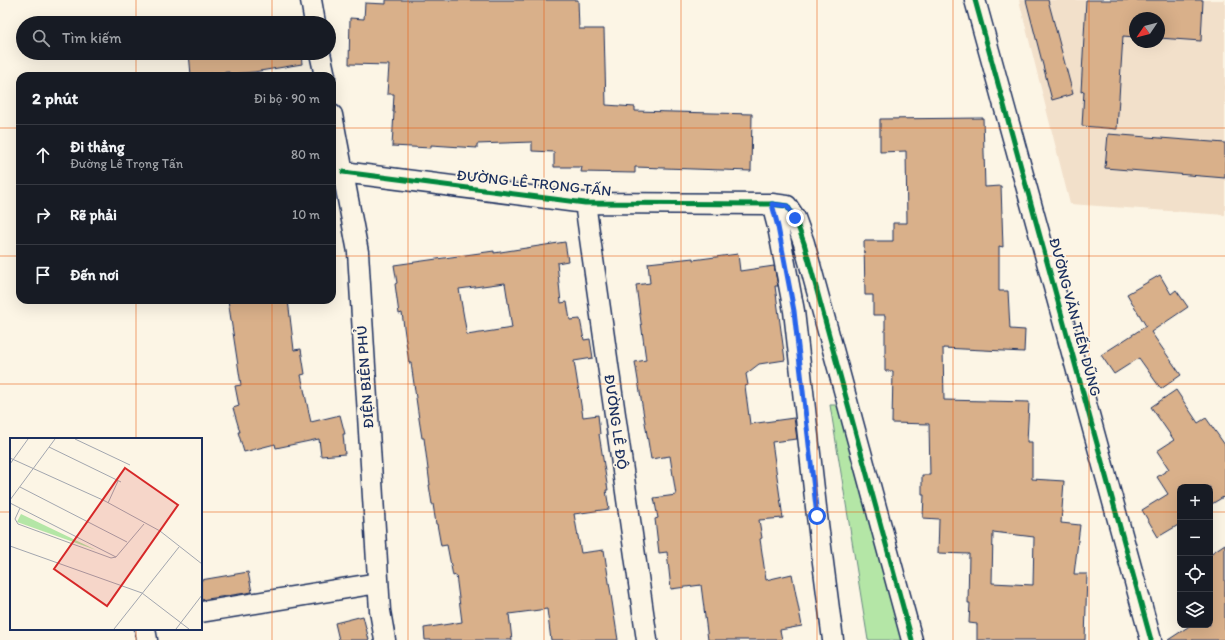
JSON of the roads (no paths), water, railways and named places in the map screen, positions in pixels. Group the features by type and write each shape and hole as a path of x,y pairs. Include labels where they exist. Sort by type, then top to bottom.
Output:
{"street":[{"path":"311,0 314,16"},
{"name":"ĐƯỜNG VĂN TIẾN DŨNG","path":"975,0 1151,640"},
{"path":"322,60 324,72"},
{"name":"ĐIỆN BIÊN PHỦ","path":"336,136 358,252 378,583 380,611 385,640"},
{"name":"ĐƯỜNG LÊ TRỌNG TẤN","path":"343,172 585,203 772,204 787,206 795,218 804,243 912,640"},
{"name":"ĐƯỜNG LÊ ĐỘ","path":"585,203 647,640"},
{"path":"772,204 778,227 794,311 817,516 833,640"},
{"path":"202,612 378,583"},
{"path":"145,630 147,640"}]}
